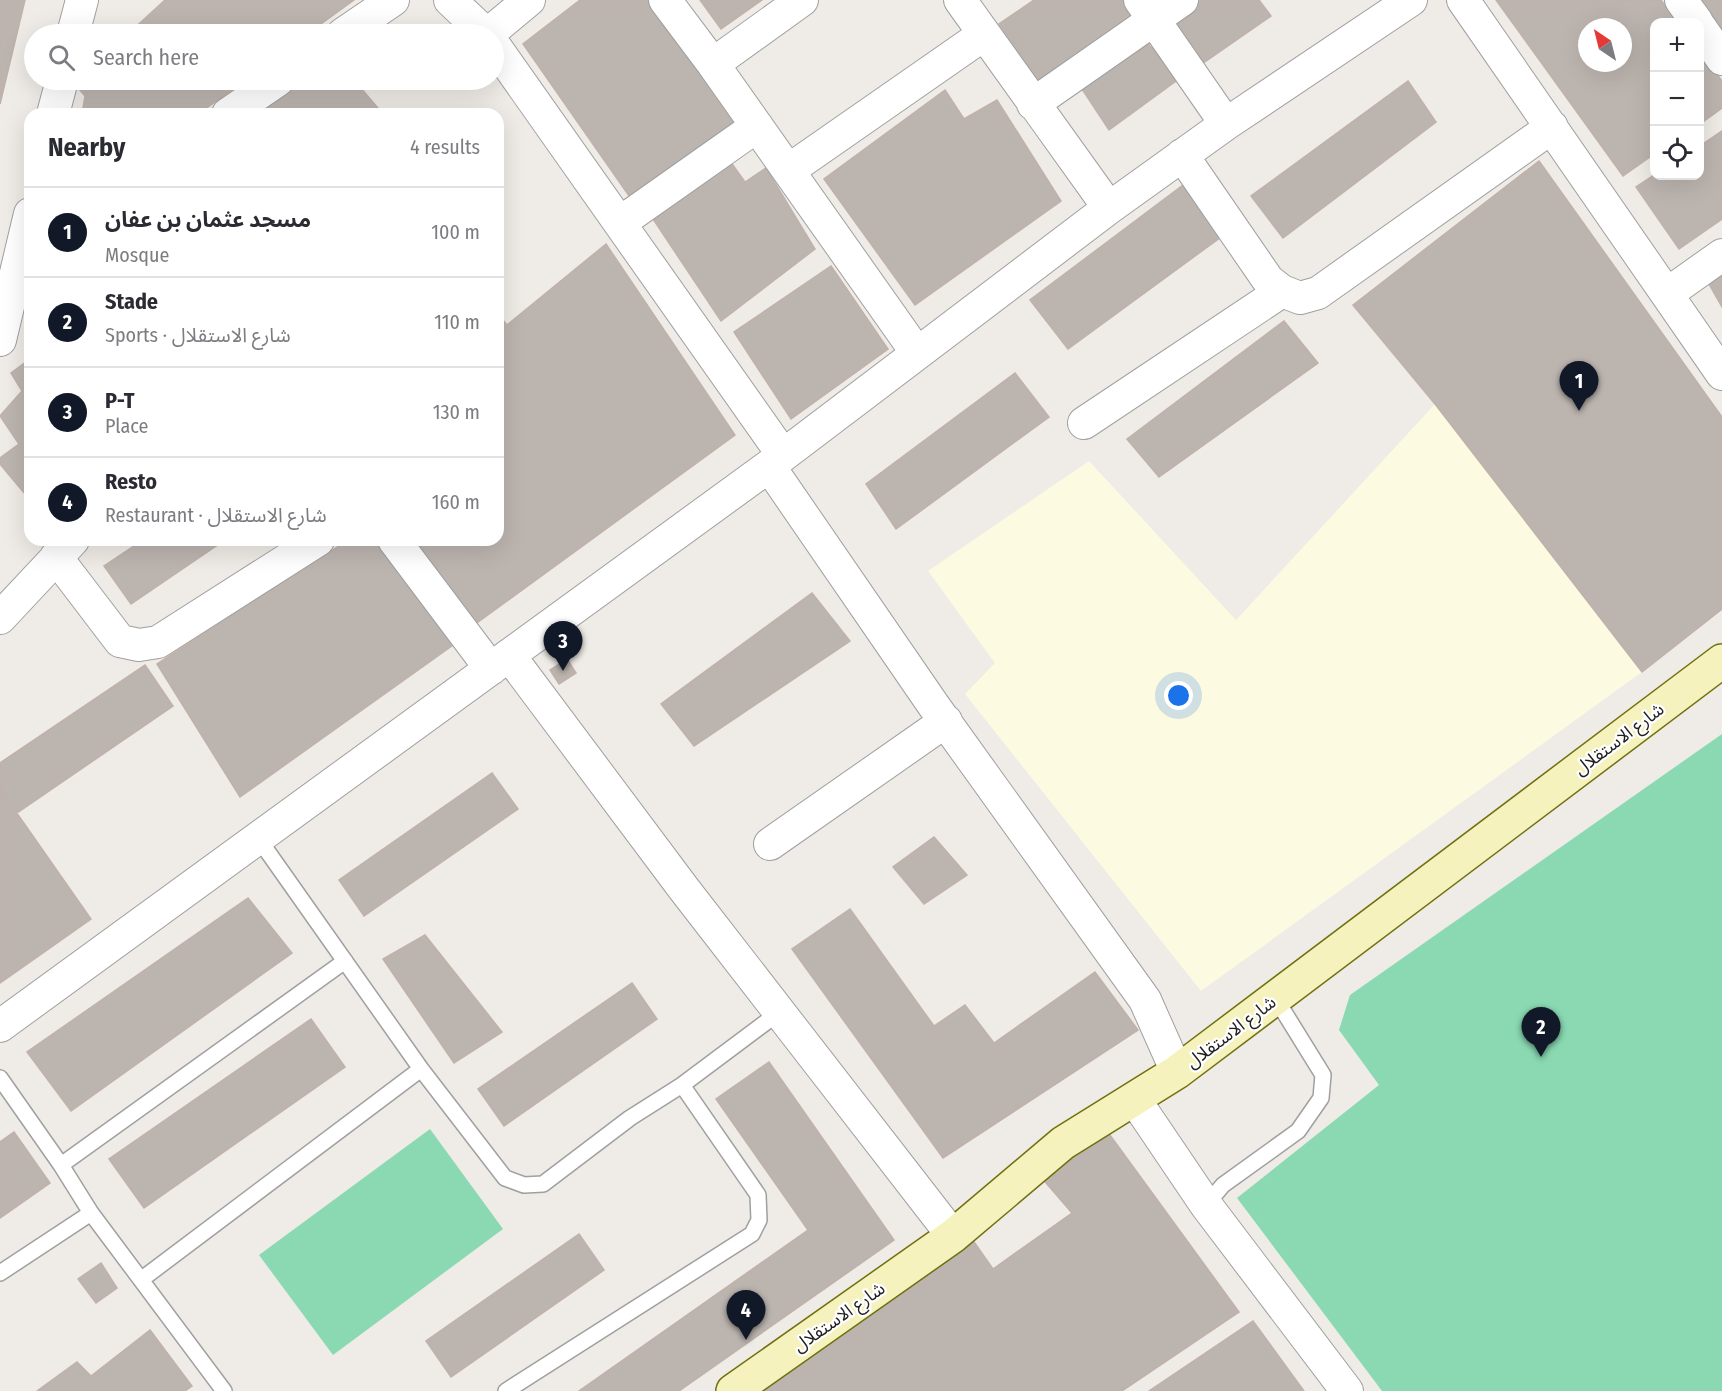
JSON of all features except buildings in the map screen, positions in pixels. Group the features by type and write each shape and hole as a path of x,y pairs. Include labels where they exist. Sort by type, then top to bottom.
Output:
{"street":[{"path":"76,24 82,0"},
{"path":"358,24 393,0"},
{"path":"450,0 476,24"},
{"path":"499,24 529,0"},
{"path":"665,0 789,170 917,353"},
{"path":"713,64 802,0"},
{"path":"960,0 1109,208"},
{"path":"1033,104 1147,10 1182,0"},
{"path":"0,1026 776,460 1109,208 1226,124 1411,0"},
{"path":"1463,0 1722,374"},
{"path":"1681,0 1694,18"},
{"path":"1147,10 1226,124"},
{"path":"1704,33 1722,59"},
{"path":"789,170 983,35"},
{"path":"504,59 621,222 946,721 1144,1000 1177,1072"},
{"path":"55,108 59,90"},
{"path":"237,108 263,90"},
{"path":"621,222 757,126"},
{"path":"1182,155 1268,280 1282,291 1300,298 1318,292 1552,127"},
{"path":"1667,294 1722,255"},
{"path":"0,340 24,265"},
{"path":"1084,423 1282,291"},
{"path":"0,618 64,549 120,641 139,645 158,642 309,546"},
{"path":"399,546 500,662 684,889 781,1011 953,1236"},
{"name":"شارع الاستقلال","path":"733,1391 953,1236 1063,1143 1177,1072 1276,999 1722,661"},
{"path":"770,844 946,721"},
{"path":"1135,1100 1206,1205 1347,1391"}],"lane":[{"path":"258,838 420,1069 505,1178 524,1185 543,1184 630,1118 682,1085 781,1011"},
{"path":"61,1165 345,961"},
{"path":"1206,1205 1223,1185 1298,1131 1321,1098 1323,1075 1276,999"},
{"path":"142,1280 420,1069"},
{"path":"0,1078 61,1165 91,1213 224,1391"},
{"path":"506,1391 752,1234 759,1220 758,1195 682,1085"},
{"path":"0,1273 91,1213"}],"shaded area":[{"path":"1435,404 1642,672 1201,991 965,694 995,663 928,571 1089,461 1236,620"}],"green space":[{"path":"1722,734 1722,1391 1382,1391 1237,1198 1379,1085 1339,1030 1350,995"},
{"path":"430,1129 503,1229 333,1355 259,1255"}],"place":[{"name":"مسجد عثمان بن عفان","path":"1579,411"},
{"name":"P-T","path":"563,671"},
{"name":"Stade","path":"1541,1057"},
{"name":"Resto","path":"746,1340"}]}
